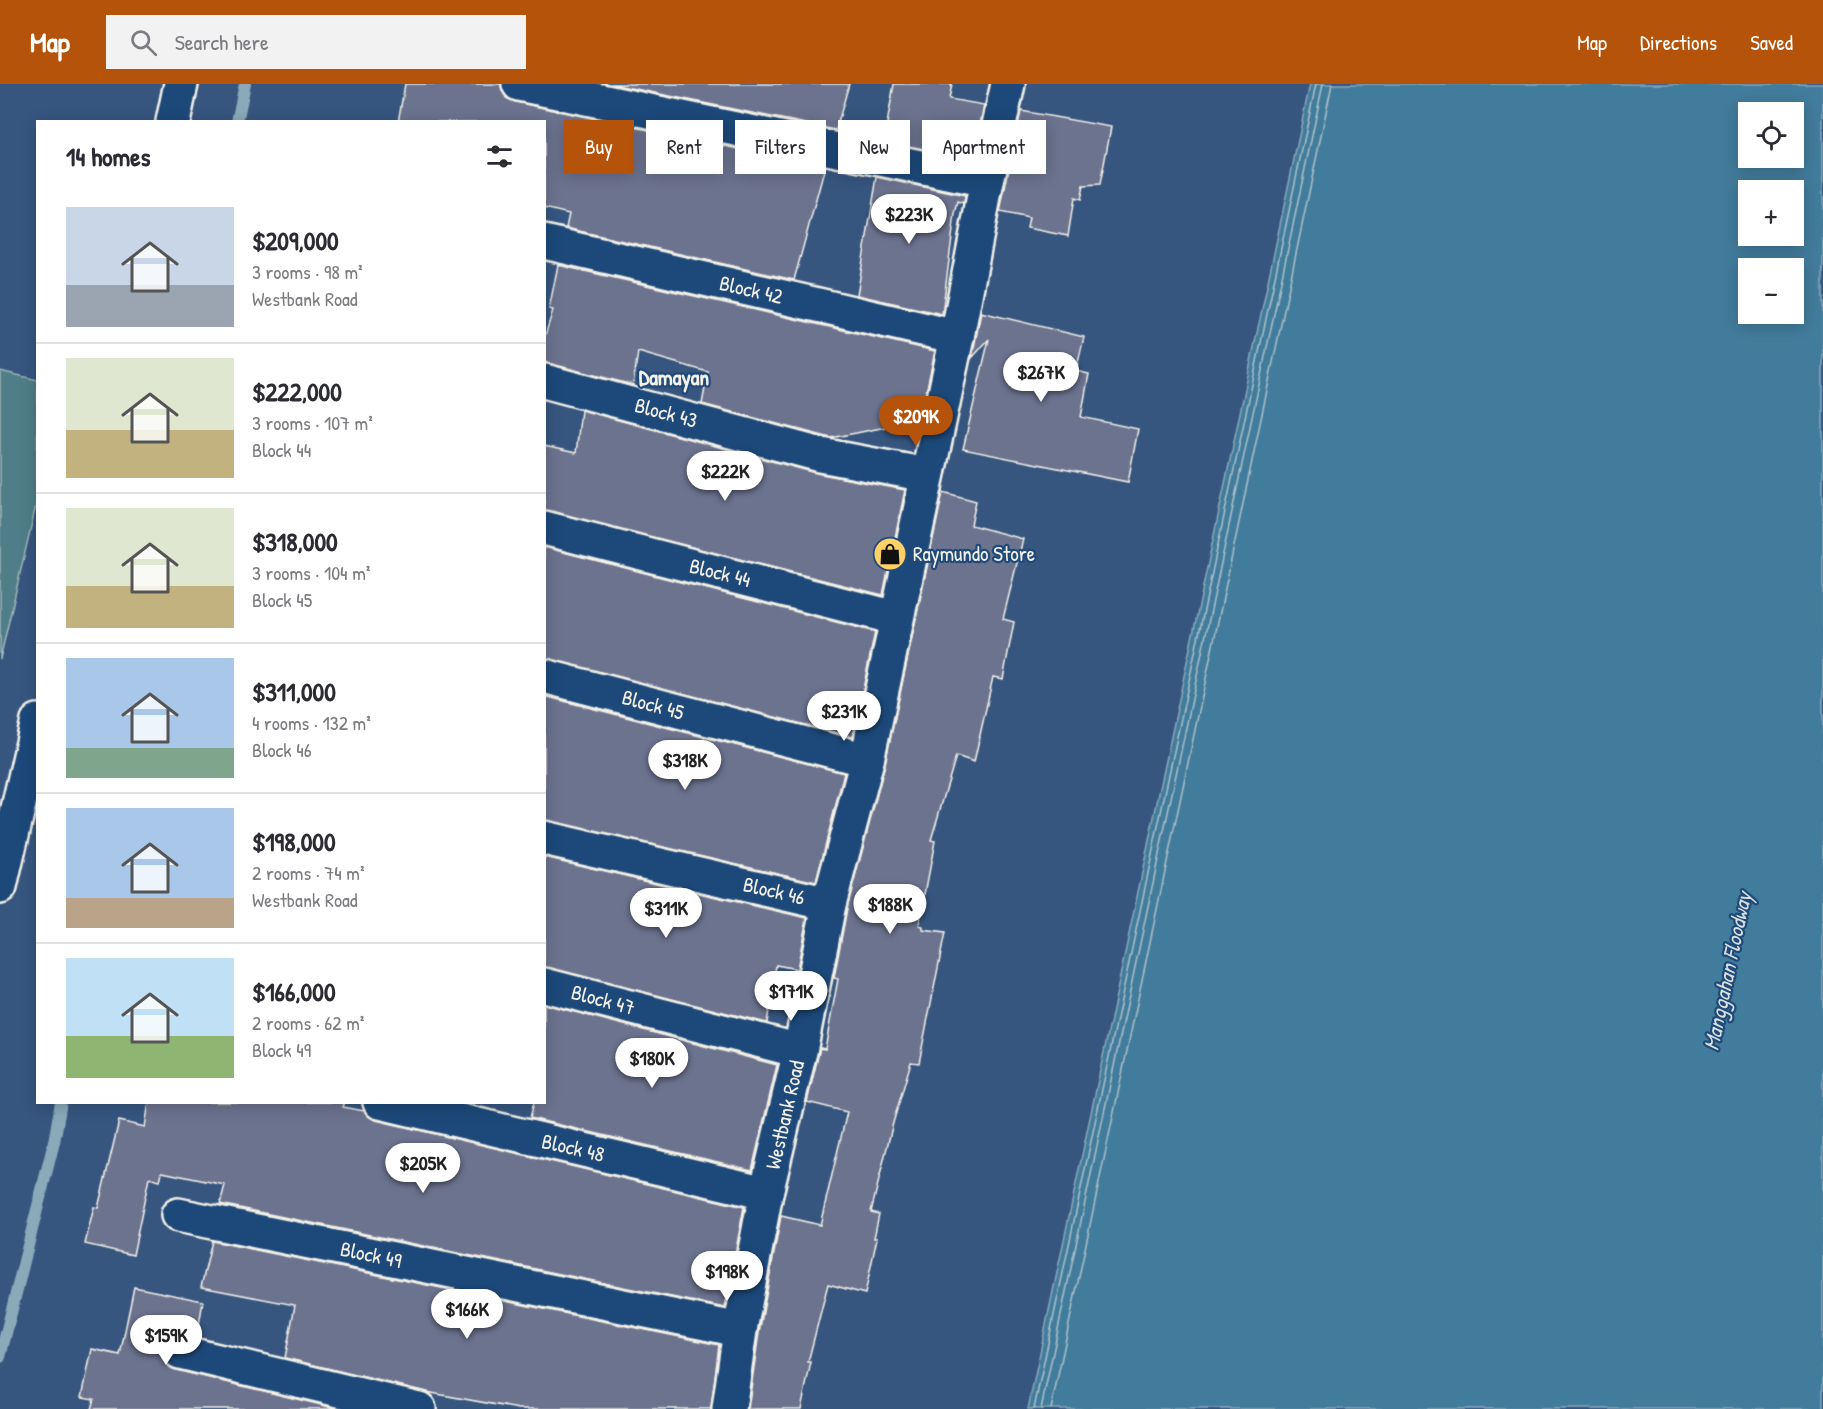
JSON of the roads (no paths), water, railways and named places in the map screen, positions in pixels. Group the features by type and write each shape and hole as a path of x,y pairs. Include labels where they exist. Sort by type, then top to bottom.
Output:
{"street":[{"path":"173,120 181,84"},
{"path":"519,84 987,181"},
{"name":"Westbank Road","path":"729,1409 740,1330 766,1193 800,1051 829,904 867,760 957,338 1008,84"},
{"name":"Block 42","path":"546,242 957,338"},
{"name":"Block 43","path":"546,382 821,456 927,476"},
{"name":"Block 44","path":"546,529 896,618"},
{"name":"Block 45","path":"546,677 867,760"},
{"path":"0,887 36,730"},
{"name":"Block 46","path":"546,838 829,904"},
{"name":"Block 47","path":"546,986 800,1051"},
{"name":"Block 48","path":"388,1104 766,1193"},
{"name":"Block 49","path":"178,1215 740,1330"},
{"path":"180,1352 419,1409"}],"water":[{"name":"Manggahan Floodway","path":"1310,84 1823,84 1823,1409 1028,1409"}],"waterway":[{"path":"237,120 245,84"},
{"path":"0,1357 54,1142 61,1104"}],"place":[{"name":"Raymundo Store","path":"890,554"}],"district":[{"name":"Damayan","path":"674,377"}]}
